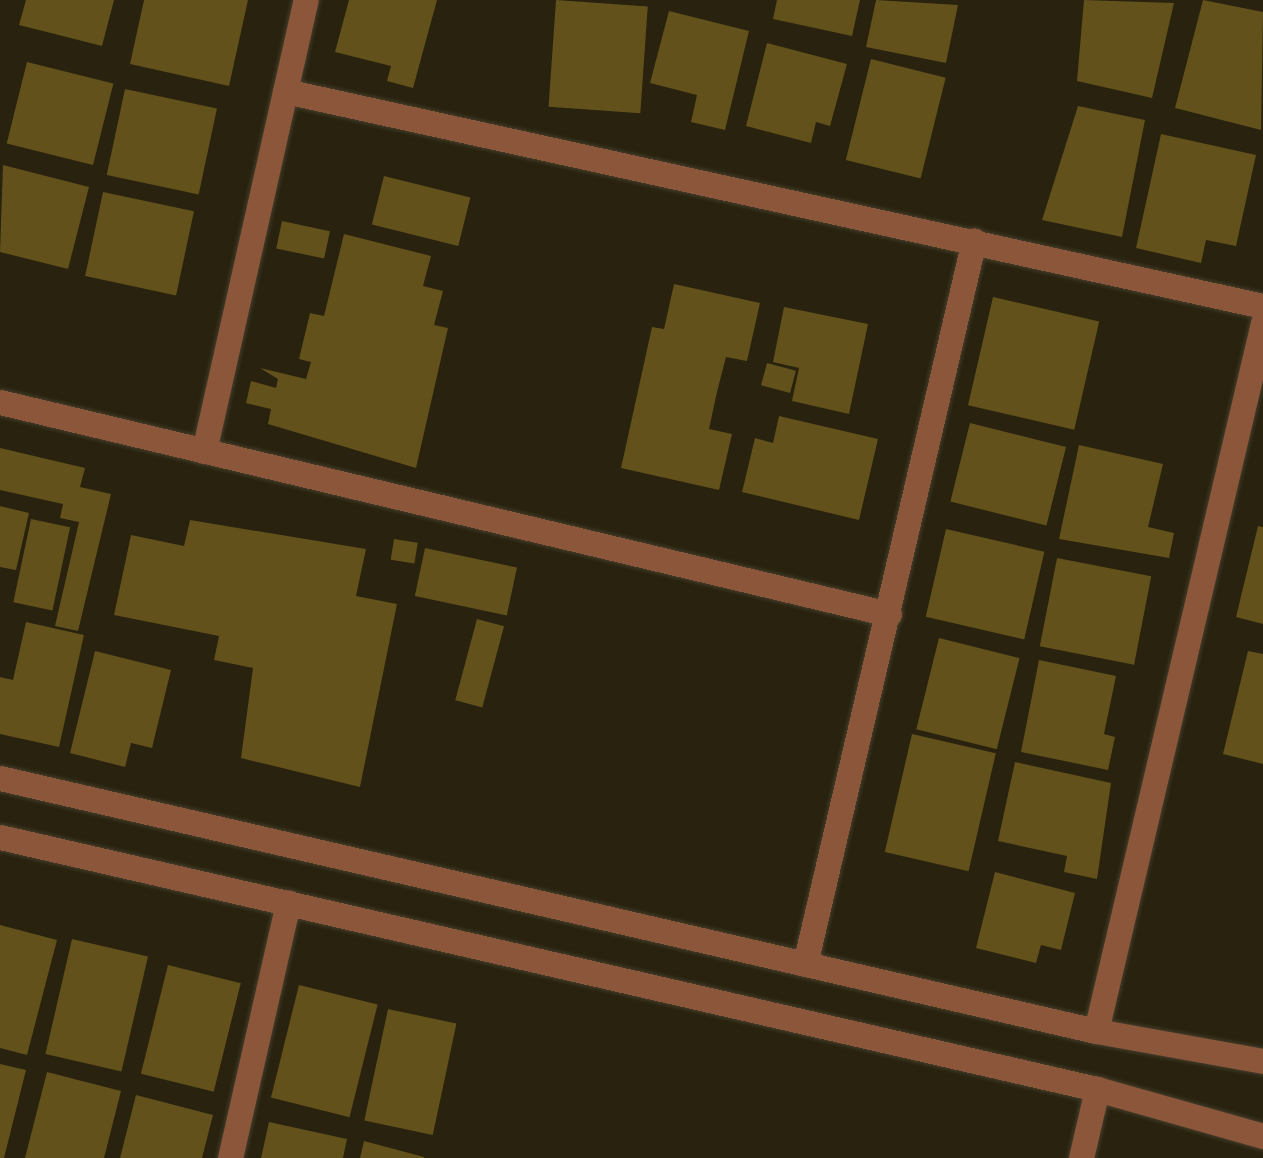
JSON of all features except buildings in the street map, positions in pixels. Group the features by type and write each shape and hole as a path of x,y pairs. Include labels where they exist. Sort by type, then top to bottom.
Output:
{"street":[{"path":"204,451 306,0"},
{"path":"285,91 1263,306"},
{"path":"804,964 974,240"},
{"path":"1096,1031 1263,323"},
{"path":"0,402 889,614"},
{"path":"0,778 1096,1031 1263,1061"},
{"path":"0,837 1096,1089 1263,1136"},
{"path":"230,1158 288,904"},
{"path":"1081,1158 1096,1089"}]}
